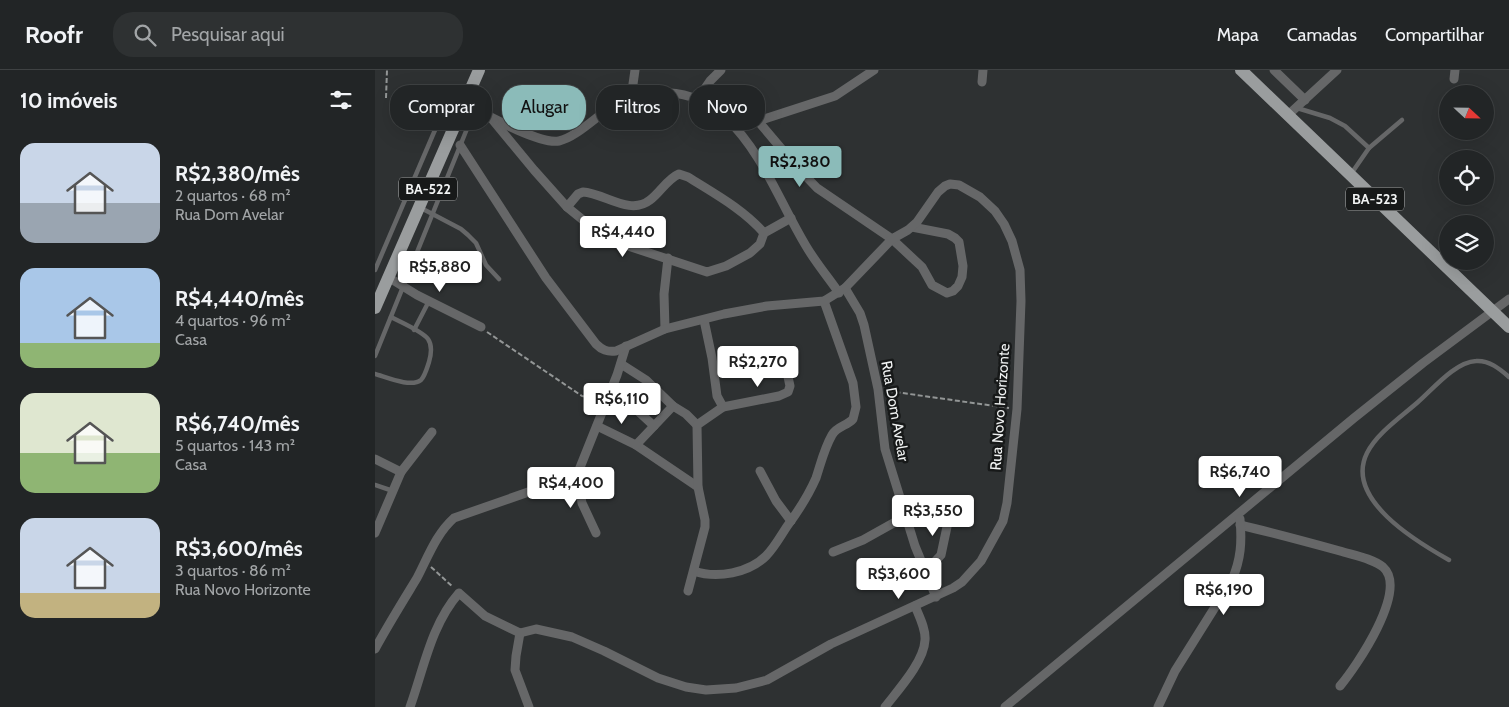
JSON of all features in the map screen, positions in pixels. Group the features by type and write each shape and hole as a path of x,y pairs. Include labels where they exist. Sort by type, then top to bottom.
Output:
{"main road":[{"name":"BA-522","path":"475,85 479,70"},
{"name":"BA-523","path":"1241,70 1292,112 1351,175 1509,327"},
{"name":"BA-522","path":"375,308 420,207 458,130"}],"street":[{"path":"633,85 635,70"},
{"path":"707,85 721,70"},
{"path":"765,119 835,96 874,70"},
{"path":"982,82 983,70"},
{"path":"1274,70 1305,100"},
{"path":"1292,112 1337,70"},
{"name":"Rua Dom Avelar","path":"679,95 689,96"},
{"name":"Rua Dom Avelar","path":"492,117 533,136 558,141 568,137 596,118"},
{"path":"492,120 567,206 585,222 608,238 635,250 668,258 699,271 715,271 755,249 760,244 764,233 791,218"},
{"path":"460,145 547,278 596,344 610,352 665,329 767,306 824,301 842,290 892,239 912,227 948,234 959,242 963,258 962,277 953,292 947,293 932,286 922,267 892,239 817,188 765,129"},
{"name":"Rua Dom Avelar","path":"736,130 752,150 777,190 805,245 857,308 864,325 878,389 885,450 915,546 936,597"},
{"path":"567,206 578,194 583,192 628,205 640,206 651,200 679,174 688,177 739,209 764,233"},
{"name":"Rua Novo Horizonte","path":"520,633 536,629 572,637 658,678 686,687 715,690 736,688 767,680 831,644 936,597 953,588 972,572 990,547 1003,521 1007,503 1017,409 1021,293 1017,258 1005,224 995,211 980,197 959,185 950,184 945,186 912,227"},
{"path":"665,329 664,294 668,258"},
{"path":"388,277 429,301 481,327"},
{"path":"1005,707 1354,418 1423,363 1509,299"},
{"path":"694,572 720,575 752,566 766,556 791,521 815,479 822,455 831,437 839,427 850,422 855,414 853,383 824,301"},
{"path":"703,320 713,358 717,396 723,407"},
{"path":"596,533 581,503 577,475 607,401 626,346"},
{"path":"697,425 723,407 779,396 788,392 790,386 785,363"},
{"path":"621,364 646,380 673,406 686,414 697,425 698,487 704,511 705,527 688,591"},
{"path":"612,387 654,426"},
{"path":"636,445 673,406"},
{"path":"597,426 636,445 698,487"},
{"path":"375,533 401,472 432,432"},
{"path":"375,460 401,472"},
{"path":"760,471 776,501 791,521"},
{"path":"375,649 439,535 454,518 577,475"},
{"path":"925,572 941,555 951,508"},
{"path":"1158,707 1175,671 1232,580 1239,564 1242,548 1239,514"},
{"path":"833,552 863,540 906,516"},
{"path":"1240,525 1373,562 1384,568 1389,576 1388,600 1383,615 1363,654 1340,686"},
{"path":"410,707 432,640 446,610 459,592 485,616 520,633 515,670 529,707"},
{"path":"885,707 916,665 922,653 925,633 915,606"}],"lane":[{"path":"1292,112 1330,118 1345,126 1369,148"},
{"path":"1351,175 1369,148 1402,120"},
{"path":"375,270 435,130"},
{"path":"375,356 433,214 460,145 464,130"},
{"path":"420,207 469,235 476,243 486,265 499,279"},
{"path":"415,330 429,301"},
{"path":"375,374 412,383 421,380 426,372 431,347 429,340 391,317"},
{"path":"1449,560 1405,531 1377,506 1364,483 1365,458 1377,439 1456,368 1476,361 1485,362 1493,365 1509,377"},
{"path":"375,485 393,491"}],"path":[{"path":"386,98 387,70"},
{"path":"481,327 582,396 607,401"},
{"path":"878,389 1017,409"},
{"path":"425,561 459,592"}]}
